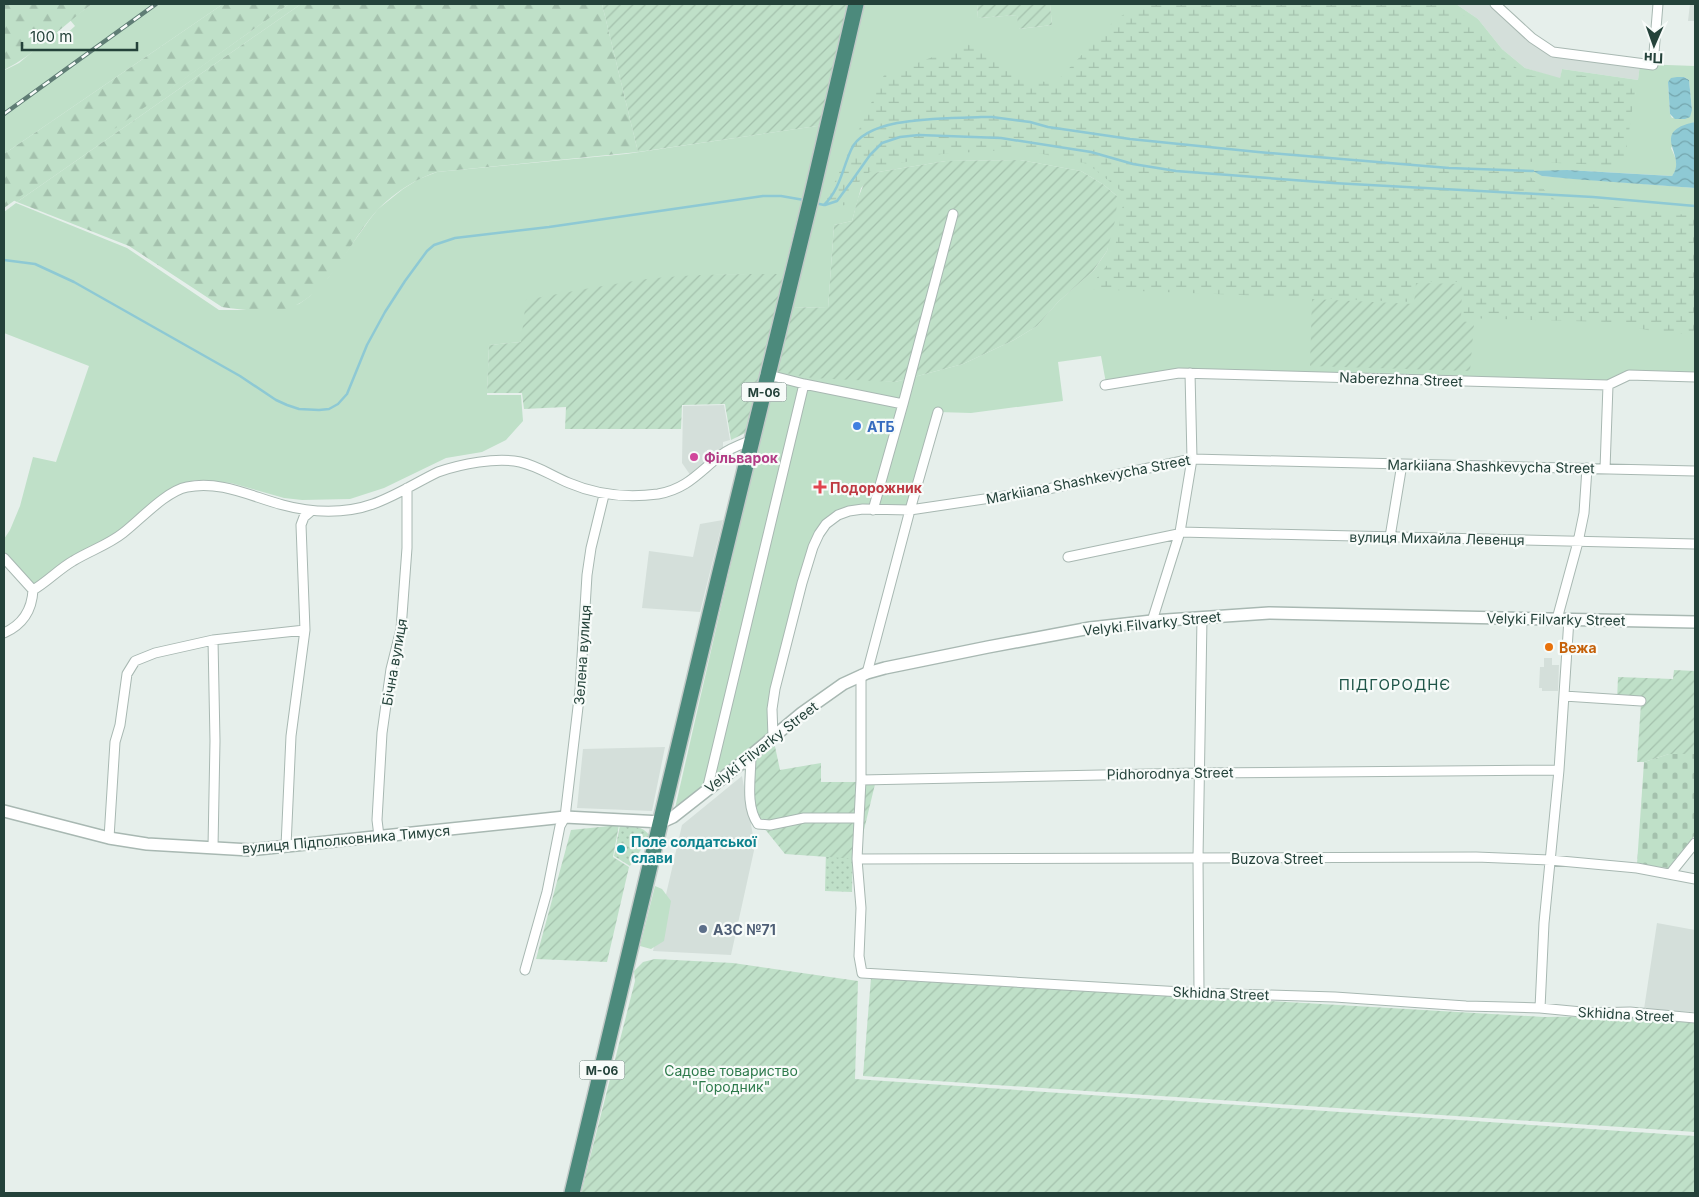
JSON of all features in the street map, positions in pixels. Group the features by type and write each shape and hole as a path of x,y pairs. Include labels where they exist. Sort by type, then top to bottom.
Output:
{"highway":[{"name":"М-06","path":"572,1193 662,822 766,374 812,194 856,4"}],"street":[{"path":"1494,4 1532,38 1553,52 1653,65 1658,4"},
{"path":"873,510 953,214"},
{"path":"1152,621 1179,533 1192,458 1190,373"},
{"name":"Naberezhna Street","path":"1104,385 1164,374 1190,373 1608,385 1629,374 1695,377"},
{"path":"766,374 804,384 902,404"},
{"path":"707,790 804,384"},
{"path":"1605,469 1608,385"},
{"path":"856,859 861,780 864,674 938,412"},
{"path":"4,633 14,629 27,613 33,590 73,560 122,534 154,506 185,487 197,485 229,488 249,493 283,506 311,511 357,508 373,504 449,468 506,460 536,467 568,483 604,495 643,495 672,491 697,477 722,454 752,440"},
{"name":"Markiiana Shashkevycha Street","path":"774,737 772,709 775,689 802,583 819,534 826,524 838,515 849,511 910,510 1038,491 1192,458 1695,471"},
{"path":"1390,537 1402,464"},
{"path":"1557,619 1584,513 1587,468"},
{"name":"Бічна вулиця","path":"379,836 377,820 382,733 391,669 401,629 407,548 407,488"},
{"name":"Зелена вулиця","path":"525,970 547,892 560,826 565,817 580,690 587,575 591,548 604,495"},
{"path":"286,846 291,736 305,630 301,525 304,517 311,511"},
{"name":"вулиця Михайла Левенця","path":"1068,557 1179,533 1695,544"},
{"path":"4,558 33,590"},
{"name":"Velyki Filvarky Street","path":"662,822 672,817 842,684 864,674 895,666 1081,630 1152,621 1269,613 1695,622"},
{"path":"1199,993 1198,858 1202,618"},
{"path":"1540,1008 1544,922 1559,770 1569,619"},
{"path":"109,838 115,742 120,725 127,674 134,661 213,640 305,630"},
{"path":"213,640 215,741 213,847"},
{"path":"1564,696 1642,701"},
{"path":"751,756 751,804 753,817 758,824 770,825 804,818 859,818"},
{"name":"Pidhorodnya Street","path":"861,780 1199,773 1559,770"},
{"name":"вулиця Підполковника Тимуся","path":"4,812 109,838 147,844 250,850 565,817 662,822"},
{"path":"1670,874 1695,844"},
{"name":"Buzova Street","path":"856,859 1476,857 1550,860 1637,868 1695,879"},
{"name":"Skhidna Street","path":"856,859 860,908 859,956 862,973 1199,993 1335,997 1466,1006 1540,1008 1560,1011 1630,1012 1695,1018"}],"shaded area":[{"path":"1456,4 1495,4 1553,52 1640,64 1638,80 1562,69 1560,79 1525,68 1502,49 1478,19"},
{"path":"1690,4 1695,4 1695,21 1688,21"},
{"path":"724,405 730,440 723,442 723,448 693,479 682,463 683,406"},
{"path":"723,520 700,612 642,608 649,551 693,557 700,524"},
{"path":"1544,658 1552,658 1552,665 1559,665 1558,691 1542,691 1542,688 1539,688 1540,667 1544,667"},
{"path":"665,747 652,811 577,808 583,749"},
{"path":"742,776 755,846 731,955 653,951 682,825"},
{"path":"1657,923 1695,930 1695,1012 1644,1009"}],"green space":[{"path":"4,4 92,4 38,48 4,70"},
{"path":"92,4 223,4 4,154 4,69 19,63 56,32 62,38 75,26 70,20"},
{"path":"223,4 289,4 4,208 4,154"},
{"path":"289,4 301,4 17,202 13,200"},
{"path":"301,4 602,4 638,152 437,172 428,175 409,185 383,204 360,232 334,271 313,294 301,303 287,309 273,311 222,307 129,246 17,202"},
{"path":"602,4 850,4 824,125 638,152"},
{"path":"866,4 977,4 978,18 1017,15 1019,29 1052,25 1050,4 1456,4 1478,19 1502,49 1525,68 1560,78 1562,69 1638,80 1640,64 1695,66 1695,122 1689,124 1671,148 1677,166 1672,176 1567,170 1542,176 1695,188 1695,374 1629,370 1607,382 1190,369 1106,383 1101,356 1058,362 1063,401 971,413 938,412 910,510 849,511 819,534 775,689 773,737 673,817 775,371 895,382 963,364 1014,340 1037,326 1058,302 1094,270 1107,251 1117,196 1104,185 1081,171 1020,160 946,161 878,172 861,188 852,221 834,225 828,308 790,307 862,9","holes":["1684,77 1689,80 1692,110 1672,118 1670,114 1668,82"]},
{"path":"977,4 1050,4 1052,25 1018,29 1017,15 978,18"},
{"path":"1142,4 1446,4 1472,21 1497,52 1524,74 1563,83 1565,73 1636,84 1624,166 1513,161 1555,200 1695,216 1695,335 1647,330 1610,322 1463,318 1463,282 1414,281 1413,302 1088,289 1113,258 1125,194 1088,164 1020,149 941,154 875,169 863,176 845,205 825,209 827,199 884,75 968,44 1021,79 1055,83 1116,19"},
{"path":"824,125 784,274 711,275 521,342 489,345 487,395 521,395 523,421 506,440 482,452 446,458 384,488 350,499 302,500 284,498 231,483 196,480 183,483 168,492 119,531 33,586 4,553 4,539 20,506 33,457 56,462 89,366 4,333 4,212 16,203 127,248 219,310 267,310 299,304 310,296 328,278 378,209 403,189 419,179 437,172 626,154"},
{"path":"1020,160 1081,171 1104,185 1117,196 1116,217 1107,251 1093,271 1058,302 1037,326 1014,340 963,364 895,382 812,378 775,371 790,307 828,308 834,225 852,221 858,198 866,179 878,172 946,161"},
{"path":"784,274 747,432 731,440 725,404 682,405 681,429 565,429 566,407 524,409 522,393 487,393 489,345 521,342 526,300 664,277"},
{"path":"1416,283 1462,284 1461,321 1474,323 1470,371 1310,366 1312,299 1414,304"},
{"path":"1674,670 1695,671 1695,754 1669,754 1644,762 1637,762 1641,703 1617,701 1618,677 1673,679"},
{"path":"773,737 780,770 821,763 821,782 876,780 857,859 785,854 764,828 752,809 743,762"},
{"path":"1669,754 1695,754 1695,835 1668,868 1637,864 1644,762"},
{"path":"619,825 613,857 629,867 607,962 536,959 571,830"},
{"path":"620,825 640,828 650,836 630,866 614,856"},
{"path":"826,850 853,851 852,892 825,891"},
{"path":"655,886 662,889 671,901 664,941 651,949 640,946"},
{"name":"Садове товариство \"Городник\"","path":"655,959 733,963 858,981 855,1079 1695,1136 1695,1193 581,1193 635,981 634,971 643,962"},
{"path":"871,978 1544,1017 1609,1016 1695,1022 1695,1132 863,1076"}],"water":[{"path":"1684,77 1689,80 1692,110 1690,117 1685,119 1675,119 1670,114 1668,82 1671,78"},
{"path":"1695,122 1695,188 1542,176 1533,171 1567,170 1672,176 1676,168 1676,161 1671,138 1674,132 1681,126"}],"waterway":[{"path":"815,203 824,205 829,199 837,186 851,150 859,139 873,130 909,121 948,118 992,117 1130,139 1258,152 1449,168 1533,171"},
{"path":"825,205 837,201 870,155 882,143 900,137 919,135 1001,138 1091,152 1133,164 1176,171 1333,183 1593,197 1695,206"},
{"path":"4,260 35,264 74,282 240,376 276,400 299,409 319,410 329,409 338,404 347,394 367,345 385,312 405,281 427,251 434,245 455,238 549,227 763,196 781,196 804,200"}],"railway":[{"path":"4,114 156,4"}],"place":[{"name":"АТБ","path":"857,426"},
{"name":"Фільварок","path":"694,457"},
{"name":"Подорожник","path":"820,487"},
{"name":"Вежа","path":"1549,647"},
{"name":"Поле солдатської слави","path":"621,849"},
{"name":"АЗС №71","path":"703,929"}],"district":[{"name":"ПІДГОРОДНЄ","path":"1395,684"}]}
